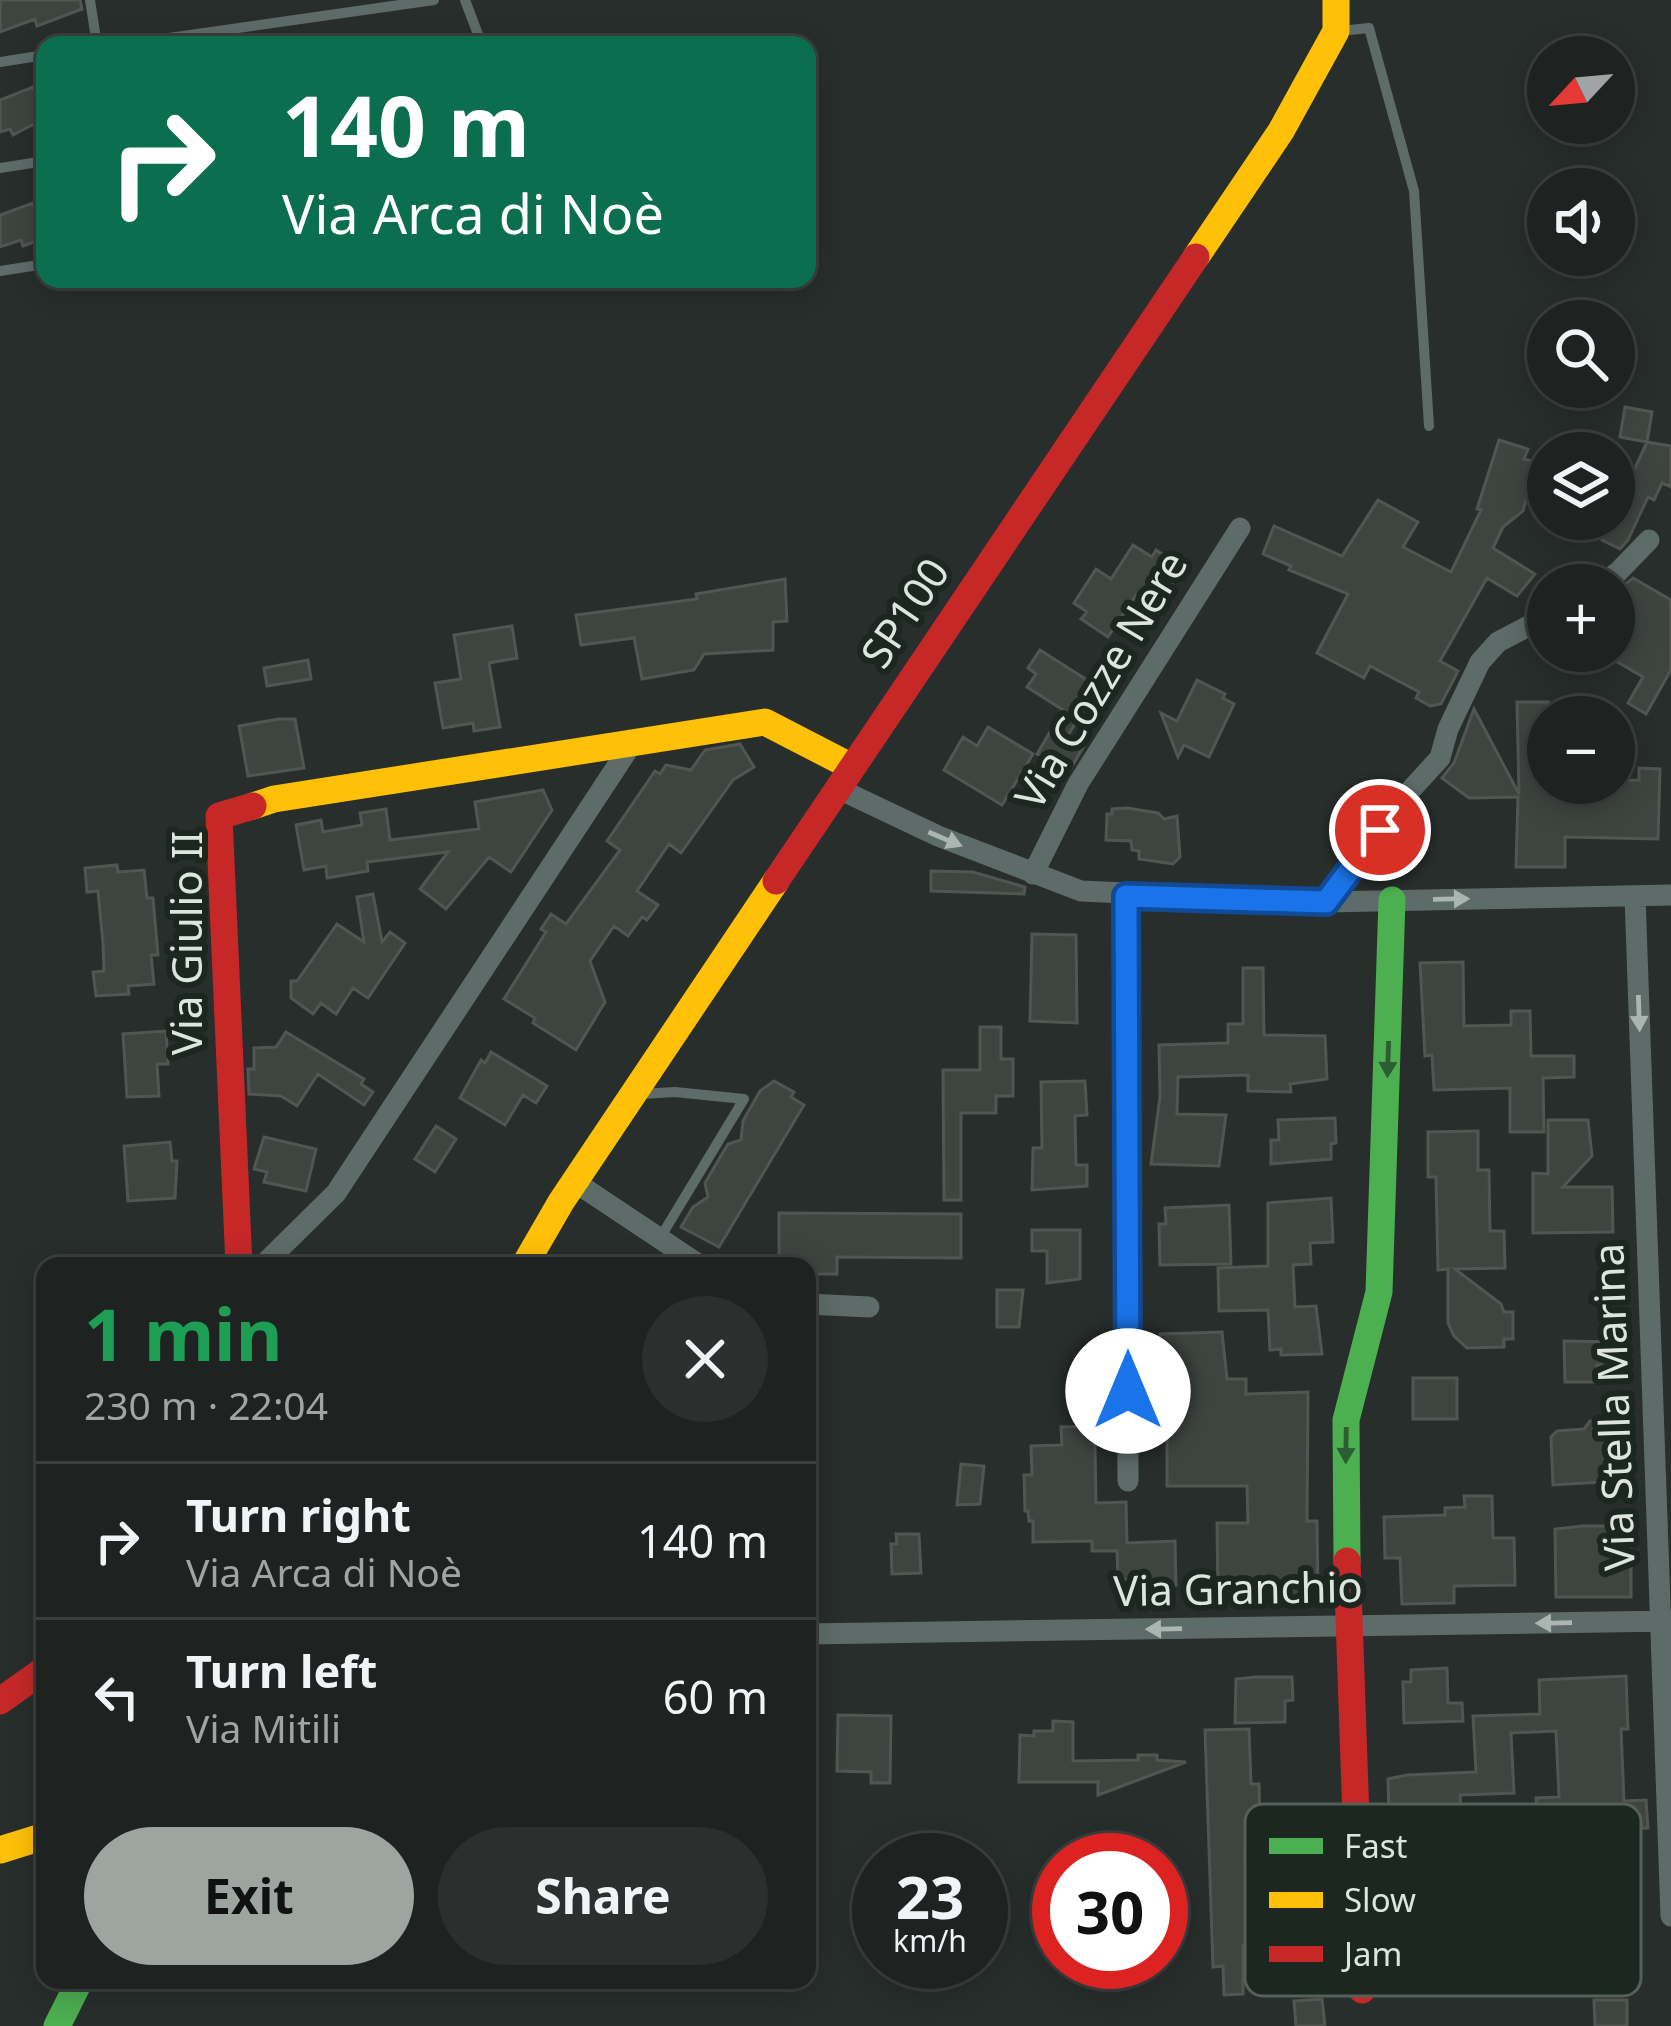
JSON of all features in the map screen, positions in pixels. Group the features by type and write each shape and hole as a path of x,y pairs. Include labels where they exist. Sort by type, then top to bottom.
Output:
{"street":[{"name":"SP100","path":"529,1257 633,1095 1281,131 1336,31 1336,0"},
{"name":"Via Cozze Nere","path":"1033,874 1078,784 1240,528"},
{"path":"1623,564 1649,540"},
{"path":"1326,902 1440,758 1448,729 1480,662 1498,642 1527,627"},
{"name":"Via Giulio II","path":"239,1257 219,816 274,799 765,722 846,778"},
{"path":"271,1257 336,1193 631,745"},
{"path":"846,778 938,836 1081,891 1326,902 1671,895"},
{"path":"1126,896 1128,1481"},
{"name":"Via Stella Marina","path":"1635,896 1666,1621 1671,1916"},
{"path":"1356,1804 1344,1511 1346,1420 1379,1292 1392,900"},
{"path":"575,1182 687,1257"},
{"path":"816,1304 869,1307"},
{"name":"Via Granchio","path":"816,1634 1666,1621"},
{"path":"0,1701 36,1675"},
{"path":"0,1850 36,1839"},
{"path":"57,2026 76,1989"}],"lane":[{"path":"90,0 96,36"},
{"path":"183,36 434,0"},
{"path":"465,0 479,36"},
{"path":"1336,31 1369,28 1414,191 1429,426"},
{"path":"0,62 36,57"},
{"path":"0,168 36,162"},
{"path":"0,271 36,265"},
{"path":"633,1095 675,1092 744,1099 659,1238"}],"building":[{"path":"0,0 80,0 82,9 37,26 35,19 0,32"},
{"path":"33,87 36,123 13,135 10,129 0,132 0,100"},
{"path":"33,203 36,241 23,246 21,240 0,247 0,215"},
{"path":"1625,408 1652,412 1647,442 1635,440 1635,432 1621,432"},
{"path":"1499,440 1527,449 1523,511 1503,527 1493,548 1527,569 1527,584 1517,596 1487,578 1440,661 1458,671 1441,704 1430,706 1416,698 1419,692 1370,666 1364,678 1317,653 1348,594 1263,554 1274,526 1342,556 1378,500 1418,522 1403,547 1451,572 1481,510 1477,509"},
{"path":"1647,442 1671,446 1671,487 1662,483 1654,500 1648,497 1635,525 1635,468"},
{"path":"1602,540 1628,540 1620,549"},
{"path":"1133,545 1152,557 1156,550 1183,568 1155,608 1136,595 1108,637 1081,619 1087,612 1074,603 1096,569 1111,579"},
{"path":"785,579 787,621 773,622 773,650 704,654 694,670 642,679 634,638 581,645 576,615 697,599 696,594"},
{"path":"1635,579 1671,600 1671,670 1646,714 1635,707 1632,696 1643,677 1634,672"},
{"path":"512,626 517,658 489,663 500,727 474,731 473,723 443,728 435,683 461,679 454,635"},
{"path":"1040,650 1098,687 1067,737 1084,746 1071,768 1037,754 1063,710 1027,687 1036,674 1028,668"},
{"path":"308,660 311,679 267,686 264,668"},
{"path":"1197,680 1234,704 1209,757 1184,745 1178,757 1161,713 1177,721"},
{"path":"1517,702 1527,702 1527,804 1635,804 1639,768 1660,769 1658,839 1565,837 1565,867 1516,867 1518,797 1469,798 1442,778 1454,763 1474,709 1519,794"},
{"path":"295,719 304,768 248,776 239,726"},
{"path":"988,727 1033,754 1002,805 944,770 963,737 977,746"},
{"path":"740,744 754,767 733,780 681,853 669,844 637,891 658,905 647,920 642,917 628,936 614,926 590,961 605,1002 576,1050 504,999 546,932 541,929 551,914 566,924 620,850 607,841 655,771 660,774 666,765 691,770 705,750"},
{"path":"543,790 552,810 511,872 489,857 446,909 420,889 448,852 367,862 368,871 327,878 326,866 304,870 296,825 321,820 323,832 362,825 360,813 386,809 390,840 479,829 475,802"},
{"path":"1127,808 1158,813 1164,819 1177,816 1180,857 1173,864 1139,859 1131,841 1106,840 1107,814"},
{"path":"117,865 118,872 144,870 147,898 153,898 158,955 151,955 154,984 128,986 129,994 96,996 93,972 104,971 103,943 98,891 87,892 85,868"},
{"path":"931,871 973,872 1025,887 1024,894 931,891"},
{"path":"373,894 382,942 390,932 405,943 368,998 353,988 336,1014 321,1003 313,1014 291,998 291,981 297,981 337,924 364,942 357,897"},
{"path":"1032,934 1076,935 1077,1023 1030,1021"},
{"path":"1463,962 1464,1026 1511,1025 1511,1011 1530,1011 1531,1056 1574,1056 1574,1077 1543,1078 1544,1132 1510,1132 1510,1088 1434,1090 1432,1055 1425,1056 1420,963"},
{"path":"1243,968 1263,968 1264,1035 1325,1036 1327,1079 1290,1084 1291,1092 1248,1091 1248,1075 1178,1077 1177,1114 1226,1115 1219,1166 1151,1164 1160,1097 1159,1045 1228,1043 1228,1024 1243,1024"},
{"path":"980,1027 1001,1027 1001,1059 1013,1059 1013,1096 996,1096 996,1113 961,1113 961,1200 944,1200 943,1070 980,1070"},
{"path":"166,1031 168,1064 157,1064 159,1096 127,1097 123,1034"},
{"path":"286,1032 364,1079 361,1084 373,1092 364,1105 318,1074 297,1106 281,1096 249,1094 248,1069 254,1069 254,1048 276,1047"},
{"path":"491,1052 547,1086 536,1103 523,1095 505,1125 460,1098 481,1060 485,1063"},
{"path":"774,1081 794,1092 791,1097 804,1105 719,1247 681,1227 693,1207 708,1197 705,1183 728,1144 741,1140 743,1121 760,1091"},
{"path":"1085,1081 1087,1115 1075,1116 1076,1165 1087,1165 1087,1186 1032,1190 1033,1148 1042,1148 1041,1082"},
{"path":"1335,1118 1331,1159 1271,1164 1271,1140 1279,1140 1278,1120"},
{"path":"1548,1120 1588,1120 1592,1156 1563,1187 1612,1187 1613,1232 1533,1233 1533,1173 1548,1174"},
{"path":"436,1126 456,1139 435,1172 415,1159"},
{"path":"1478,1131 1478,1170 1489,1170 1490,1231 1504,1231 1505,1268 1455,1269 1501,1304 1504,1312 1513,1312 1513,1339 1504,1339 1504,1347 1467,1348 1454,1336 1448,1323 1448,1269 1438,1270 1436,1177 1428,1177 1428,1132"},
{"path":"264,1137 316,1149 306,1191 264,1182 267,1172 254,1169"},
{"path":"170,1142 172,1161 177,1161 175,1198 128,1201 124,1146"},
{"path":"1331,1198 1333,1242 1310,1243 1311,1264 1293,1265 1295,1307 1316,1306 1322,1354 1281,1355 1281,1349 1270,1350 1268,1310 1219,1311 1218,1268 1268,1266 1268,1203"},
{"path":"1229,1205 1231,1264 1160,1265 1159,1224 1166,1224 1165,1208"},
{"path":"779,1213 961,1214 961,1258 837,1257 837,1274 816,1274 816,1257 779,1257"},
{"path":"1032,1230 1080,1230 1080,1279 1047,1283 1047,1251 1032,1251"},
{"path":"997,1290 1023,1290 1019,1327 997,1327"},
{"path":"1222,1332 1227,1379 1246,1379 1246,1394 1308,1392 1307,1521 1317,1521 1318,1597 1218,1599 1217,1523 1248,1523 1247,1486 1167,1486 1167,1437 1143,1437 1143,1416 1162,1416 1160,1334"},
{"path":"1564,1341 1615,1342 1615,1366 1597,1365 1597,1382 1565,1382"},
{"path":"1413,1378 1457,1378 1457,1419 1413,1419"},
{"path":"1590,1421 1600,1421 1605,1428 1618,1427 1618,1481 1553,1485 1551,1437 1557,1431 1584,1429"},
{"path":"1102,1426 1102,1444 1095,1444 1096,1503 1126,1502 1127,1543 1175,1541 1176,1585 1137,1587 1137,1579 1118,1580 1117,1551 1092,1551 1092,1541 1033,1542 1033,1521 1025,1511 1024,1475 1032,1475 1031,1446 1062,1445 1061,1427"},
{"path":"961,1464 984,1466 980,1504 957,1505"},
{"path":"1464,1496 1492,1496 1493,1538 1514,1538 1515,1585 1454,1586 1454,1603 1402,1604 1400,1558 1385,1558 1384,1517 1445,1515 1445,1508 1465,1507"},
{"path":"1631,1526 1631,1597 1556,1597 1555,1529"},
{"path":"896,1534 919,1534 921,1573 892,1574 891,1544 897,1544"},
{"path":"1447,1668 1448,1703 1462,1703 1463,1721 1404,1723 1403,1682 1411,1682 1411,1670"},
{"path":"1626,1676 1628,1729 1621,1729 1624,1801 1646,1800 1648,1828 1641,1828 1641,1804 1536,1804 1536,1798 1559,1797 1556,1731 1511,1733 1514,1793 1460,1795 1461,1804 1389,1804 1388,1779 1476,1772 1473,1716 1540,1714 1539,1680"},
{"path":"1292,1677 1293,1700 1285,1701 1285,1722 1235,1723 1236,1679"},
{"path":"838,1715 891,1716 890,1783 871,1783 871,1772 837,1771"},
{"path":"1053,1721 1073,1722 1073,1761 1138,1760 1138,1755 1157,1755 1157,1760 1186,1762 1098,1795 1098,1782 1019,1782 1020,1735 1053,1731"},
{"path":"1249,1729 1251,1784 1259,1784 1259,1804 1245,1804 1243,1994 1224,1995 1223,1966 1213,1967 1205,1730"},
{"path":"1322,1999 1325,2026 1296,2026 1294,2001"},
{"path":"1594,2000 1627,2000 1627,2026 1595,2026"}],"traffic: fast":[{"path":"1347,1561 1346,1420 1379,1292 1392,900"},
{"path":"57,2026 76,1989"}],"traffic: slow":[{"path":"1196,257 1281,131 1336,31 1336,0"},
{"path":"253,806 765,722 852,767"},
{"path":"529,1257 776,881"},
{"path":"0,1850 36,1839"}],"traffic: jam":[{"path":"776,881 1196,257"},
{"path":"239,1257 219,816 253,806"},
{"path":"1347,1561 1355,1804"},
{"path":"0,1701 36,1675"}],"route":[{"path":"1128,1391 1126,896 1326,902 1380,830"}]}
